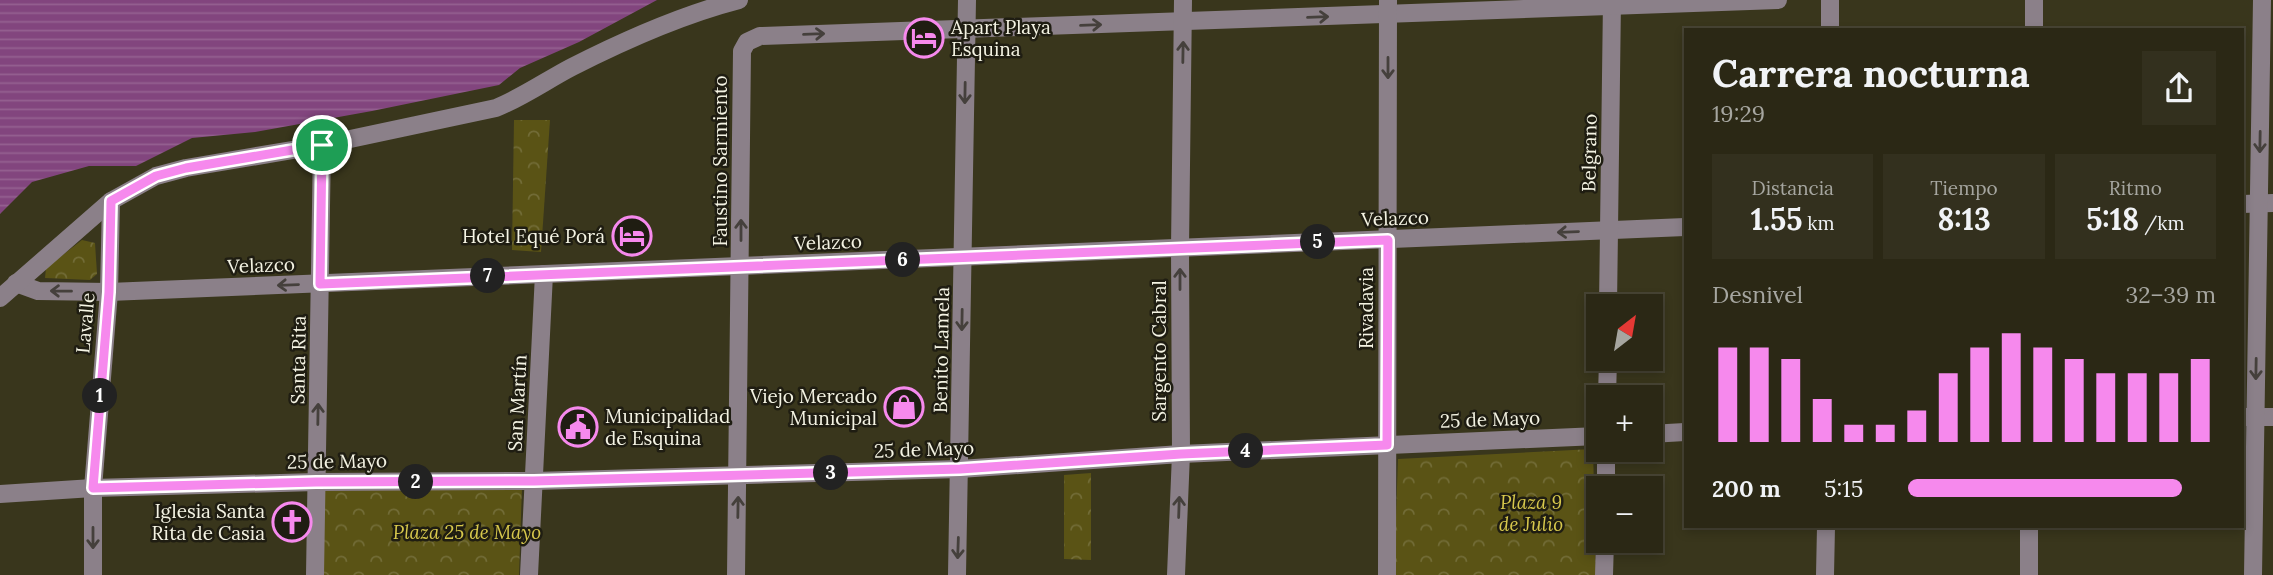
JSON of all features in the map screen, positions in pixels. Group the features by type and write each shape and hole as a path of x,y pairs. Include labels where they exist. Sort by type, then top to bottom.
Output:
{"street":[{"path":"0,298 111,201 156,176 186,168 322,145 496,108 619,44 680,19 739,0"},
{"name":"Benito Lamela","path":"957,575 967,0"},
{"name":"Sargento Cabral","path":"1176,575 1181,454 1183,0"},
{"path":"965,29 1183,22 1388,7 1778,0"},
{"path":"1830,0 1830,28"},
{"path":"2034,0 2034,28"},
{"path":"2253,575 2262,0"},
{"name":"Belgrano","path":"1608,294 1612,3"},
{"name":"Rivadavia","path":"1387,575 1388,7"},
{"name":"Faustino Sarmiento","path":"737,575 742,51 747,42 760,36 965,29"},
{"name":"Santa Rita","path":"315,575 322,145"},
{"name":"Lavalle","path":"93,575 93,488 109,292 111,201"},
{"name":"Velazco","path":"16,283 38,291 109,292 1684,227"},
{"name":"San Martín","path":"529,575 544,274"},
{"path":"1663,433 1684,432"},
{"name":"25 de Mayo","path":"0,494 93,488 316,482 534,481 960,469 1181,454 1586,437"},
{"path":"1825,575 1826,528"},
{"path":"2029,528 2029,575"},
{"path":"1605,553 1605,575"}],"green space":[{"path":"514,120 550,120 541,252 512,250"},
{"path":"82,240 95,243 97,274 90,280 45,278 46,268"},
{"name":"Plaza 9 de Julio","path":"1586,449 1586,462 1593,462 1594,476 1586,476 1586,553 1595,553 1596,575 1394,575 1398,459"},
{"path":"1091,473 1091,560 1064,559 1064,475"},
{"name":"Plaza 25 de Mayo","path":"522,487 519,575 321,575 323,491"}],"shaded area":[{"path":"0,0 657,0 579,42 520,68 499,85 255,132 192,138 136,166 89,166 32,182 0,214"}],"place":[{"name":"Apart Playa Esquina","path":"924,38"},
{"name":"Hotel Equé Porá","path":"632,236"},
{"name":"Viejo Mercado Municipal","path":"904,407"},
{"name":"Municipalidad de Esquina","path":"578,427"},
{"name":"Iglesia Santa Rita de Casia","path":"292,522"}],"route":[{"path":"322,145 320,284 1388,240 1387,445 1181,454 960,469 534,481 316,482 93,488 109,292 111,201 156,176 186,168 322,145"}]}
